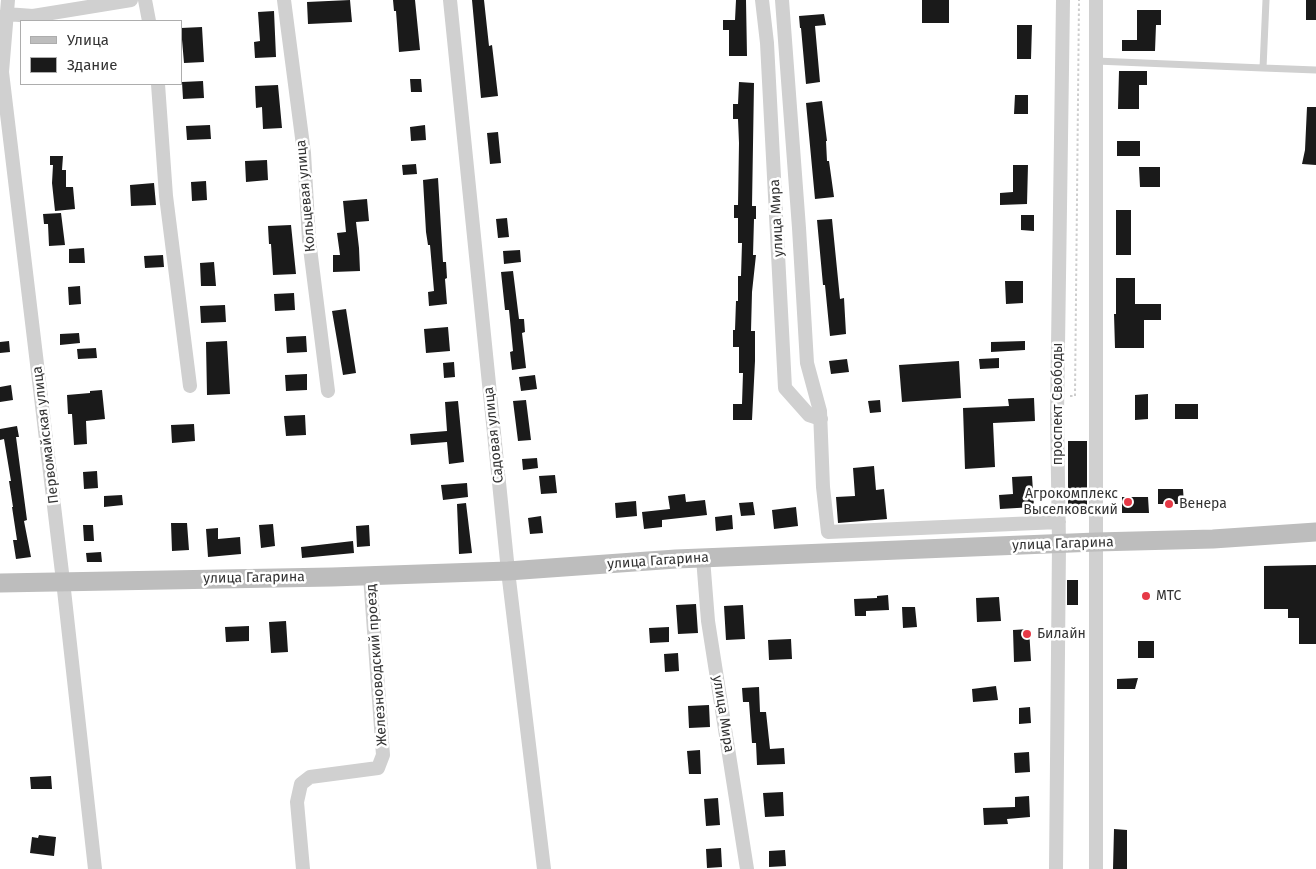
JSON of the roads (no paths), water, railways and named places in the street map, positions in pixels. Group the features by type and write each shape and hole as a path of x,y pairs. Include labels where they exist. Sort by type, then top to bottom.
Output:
{"main road":[{"name":"улица Гагарина","path":"0,583 370,576 508,571 703,558 1096,542 1213,540 1316,532"}],"street":[{"name":"Первомайская улица","path":"8,0 2,81 63,581 95,869"},
{"path":"6,14 33,16 131,0"},
{"path":"145,0 150,20"},
{"name":"Кольцевая улица","path":"284,0 304,153 309,240 328,391"},
{"name":"Садовая улица","path":"450,0 508,571 544,869"},
{"name":"улица Мира","path":"762,0 768,43 785,388 809,415 821,419"},
{"name":"улица Мира","path":"782,0 799,228 806,363 820,411 823,488 828,532 1059,522"},
{"name":"проспект Свободы","path":"1056,869 1059,544 1057,396 1064,0"},
{"path":"1096,0 1096,869"},
{"path":"158,85 166,196 190,386"},
{"name":"улица Мира","path":"703,558 708,620 747,869"},
{"name":"Железноводский проезд","path":"303,869 297,802 301,784 310,777 378,768 383,756 370,576"}],"lane":[{"path":"1263,68 1266,0"},
{"path":"1095,61 1316,70"}],"place":[{"name":"Агрокомплекс Выселковский","path":"1128,502"},
{"name":"Венера","path":"1169,504"},
{"name":"МТС","path":"1146,596"},
{"name":"Билайн","path":"1027,634"}]}
